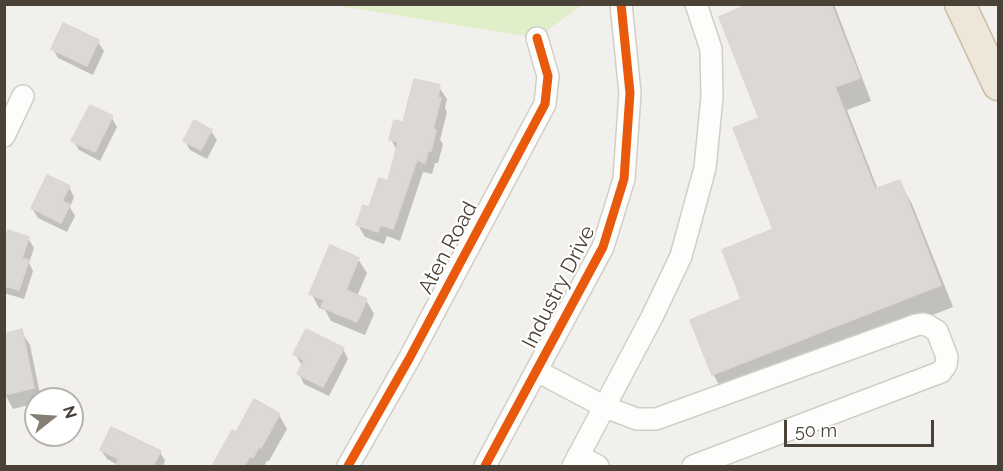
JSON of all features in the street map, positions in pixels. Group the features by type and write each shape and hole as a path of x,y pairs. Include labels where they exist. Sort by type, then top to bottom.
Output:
{"highway":[{"path":"960,4 999,85"},
{"path":"970,4 999,66"}],"street":[{"path":"598,466 576,461 652,317 681,256 705,168 712,97 711,49 696,4"},
{"name":"Industry Drive","path":"485,466 603,247 624,179 630,93 626,6"},
{"name":"Aten Road","path":"348,466 409,358 545,104 548,76 537,38"},
{"path":"4,136 23,96"},
{"path":"537,370 605,407 637,418 656,419 916,325 927,325 937,331 947,357 946,365 941,372 693,466"}],"green space":[{"path":"333,5 582,5 537,38"}],"building":[{"path":"749,4 831,4 860,78 835,87 875,189 900,180 941,285 712,375 690,320 741,299 722,250 773,229 733,128 759,118 719,17"},
{"path":"63,23 99,40 87,66 51,49"},
{"path":"414,79 440,85 438,98 441,98 433,129 436,130 431,151 428,151 425,163 417,160 393,229 380,225 378,232 356,225 363,205 369,207 379,178 388,181 398,142 389,140 394,120 403,122"},
{"path":"90,105 113,116 95,152 71,141"},
{"path":"194,120 212,130 201,150 183,141"},
{"path":"47,175 70,186 62,201 70,205 61,223 31,208"},
{"path":"8,230 29,237 22,258 29,260 19,290 4,286 4,242"},
{"path":"330,245 359,258 346,290 367,299 357,322 321,307 324,300 309,294"},
{"path":"22,329 34,387 24,387 24,390 4,395 4,334"},
{"path":"306,329 344,348 323,387 297,374 304,360 293,354"},
{"path":"254,399 280,414 261,448 259,447 253,458 250,456 244,466 212,466 232,430 236,432"},
{"path":"111,427 161,451 153,466 115,466 119,459 100,450"}],"cycle path":[{"path":"485,466 603,247 624,179 630,93 621,4"},
{"path":"348,466 409,359 545,104 548,76 537,38"}]}
